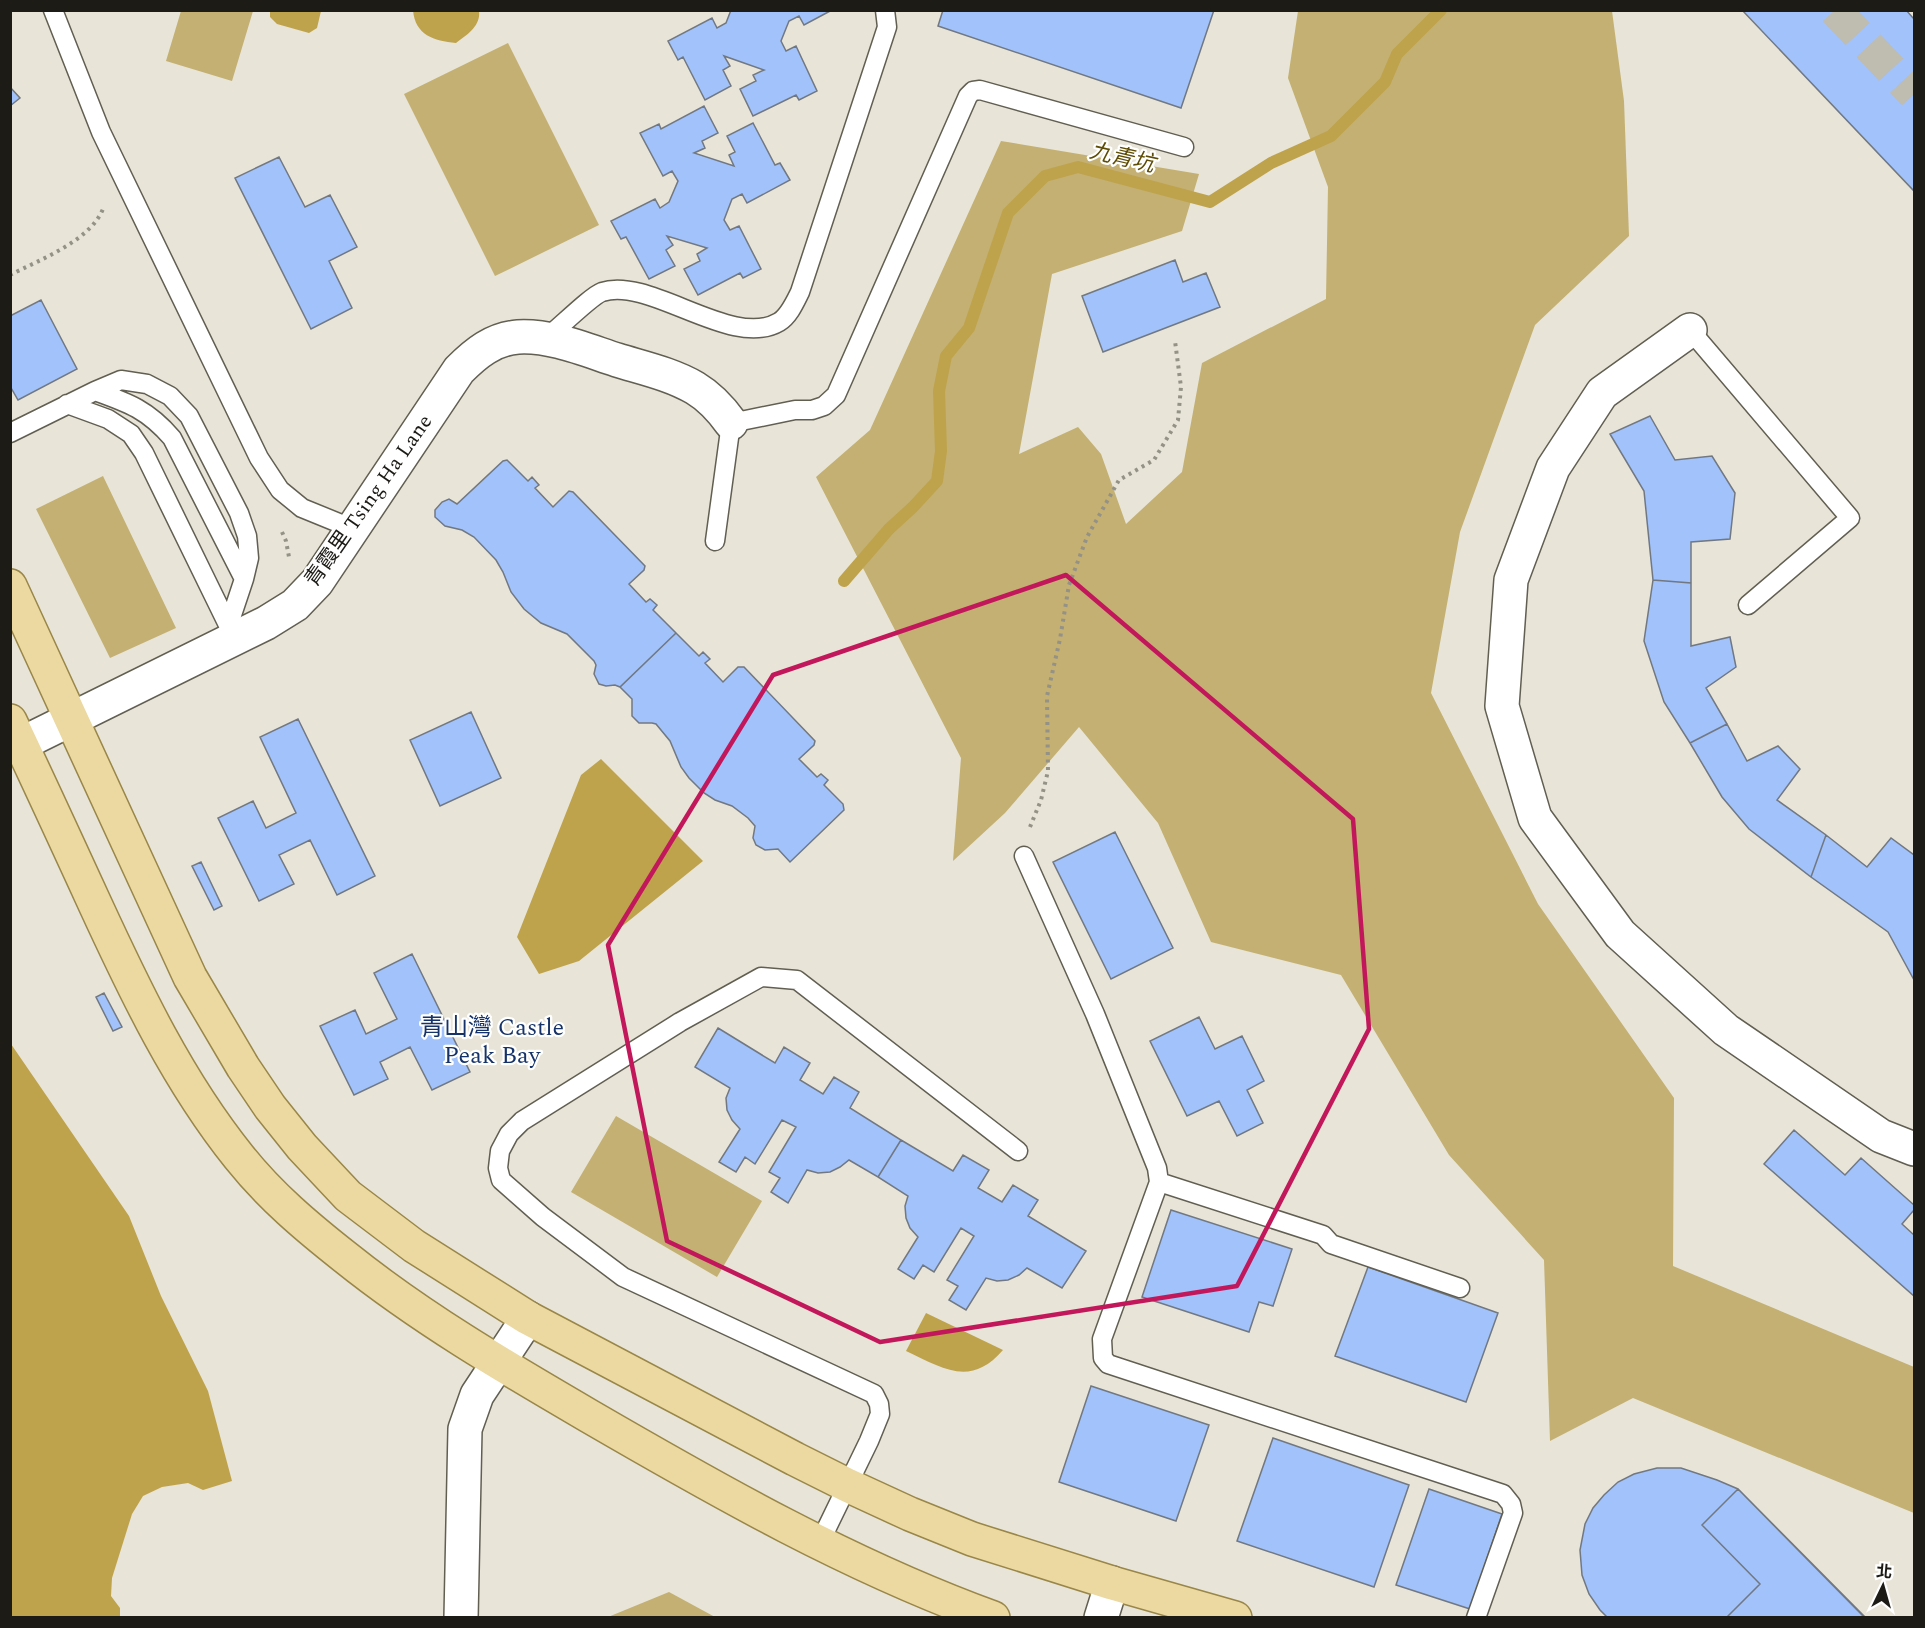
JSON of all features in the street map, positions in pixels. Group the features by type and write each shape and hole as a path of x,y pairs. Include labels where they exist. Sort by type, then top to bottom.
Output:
{"main road":[{"path":"10,586 190,977 243,1067 270,1107 302,1147 348,1196 414,1246 528,1318 848,1485 910,1514 972,1539 1112,1583 1235,1617"},
{"path":"16,733 138,996 173,1060 206,1113 241,1159 300,1222 378,1284 498,1364 706,1485 819,1544 993,1617"}],"street":[{"path":"1690,330 1602,393 1553,468 1511,580 1502,706 1535,818 1620,934 1726,1030 1881,1136 1914,1149"},
{"name":"青霞里 Tsing Ha Lane","path":"16,733 72,720 231,632 266,624 294,605 317,582 334,558 351,528 459,370 492,343 518,338 546,339 676,378 698,390 717,405 731,423"},
{"path":"461,1617 465,1428 477,1395 528,1318"},
{"path":"1101,1617 1112,1583"}],"lane":[{"path":"53,10 101,132 259,458 280,490 302,508 351,528"},
{"path":"546,339 600,293 619,289 736,327 760,328 780,321 792,307 800,292 887,27 885,10"},
{"path":"715,541 731,423 795,410 812,410 824,406 836,395 972,91 980,90 1184,147"},
{"path":"1690,330 1850,518 1748,604"},
{"path":"10,433 121,380 147,384 170,396 189,416 239,513 247,536 249,558 231,632"},
{"path":"95,391 130,403 159,423 172,438 244,579"},
{"path":"68,404 108,419 130,434 144,453 231,632"},
{"path":"1024,856 1095,1014 1157,1168 1159,1182 1102,1339 1102,1358 1108,1364 1503,1494 1511,1504 1512,1513 1476,1617"},
{"path":"819,1544 880,1414 879,1404 874,1394 623,1277 543,1217 501,1180 498,1168 500,1151 509,1134 522,1121 680,1022 761,977 796,980 1018,1151"},
{"path":"1159,1182 1323,1234 1331,1244 1460,1288"}],"path":[{"path":"10,275 78,238 95,223 105,200"},
{"path":"1024,856 1023,846 1041,800 1048,771 1047,696 1070,585 1087,537 1119,480 1154,460 1178,420 1181,387 1175,341"}],"highlighted area":[{"path":"1066,575 1353,819 1369,1029 1237,1286 880,1342 667,1241 608,945 773,675"}],"shaded area":[{"path":"270,10 321,11 317,28 309,33 277,24 270,17"},
{"path":"413,10 479,11 479,16 476,26 456,43 440,41 427,35 417,25"},
{"path":"181,11 253,11 232,81 166,61"},
{"path":"1298,11 1612,11 1624,101 1629,236 1535,325 1460,532 1431,693 1538,904 1674,1098 1673,1266 1914,1367 1914,1513 1633,1398 1550,1441 1544,1260 1449,1155 1341,975 1211,942 1158,823 1079,727 1005,813 953,861 961,758 816,477 870,430 1001,141 1199,174 1182,231 1052,274 1019,454 1078,427 1101,454 1126,524 1182,472 1202,363 1326,299 1328,187 1288,78"},
{"path":"508,43 599,225 495,276 404,94"},
{"path":"103,476 176,628 110,658 36,509"},
{"path":"601,759 703,861 579,961 539,974 517,937 581,775"},
{"path":"11,1044 129,1216 161,1296 208,1391 232,1481 203,1490 188,1483 162,1487 143,1496 132,1514 112,1578 111,1596 120,1608 120,1617 11,1617"},
{"path":"616,1116 762,1201 717,1277 571,1192"},
{"path":"926,1313 1003,1350 991,1362 979,1369 968,1371 944,1368 906,1351"},
{"path":"669,1592 715,1617 608,1617"}],"building":[{"path":"731,10 832,10 804,25 799,16 789,21 781,41 786,51 796,46 817,91 799,100 796,95 753,116 740,89 756,81 753,75 764,70 724,56 730,66 723,70 731,86 705,100 683,57 678,60 668,41 712,18 717,28 726,23"},
{"path":"943,10 1214,10 1181,108 938,26"},
{"path":"1742,10 1906,10 1914,19 1914,191"},
{"path":"10,87 20,98 10,106"},
{"path":"704,106 718,133 702,141 705,148 694,153 734,166 729,155 735,152 727,136 753,123 775,165 780,163 790,180 747,203 742,194 732,199 724,220 730,230 739,226 761,269 743,278 740,273 698,295 684,269 700,261 697,254 707,248 667,236 673,245 666,250 675,266 649,279 626,237 621,239 611,221 655,199 660,208 669,202 678,181 672,171 663,176 640,133 659,124 661,129"},
{"path":"279,157 305,207 330,195 357,247 329,261 352,308 311,329 235,178"},
{"path":"1175,260 1183,282 1206,273 1220,307 1103,352 1082,296"},
{"path":"41,300 77,369 18,400 10,386 10,316"},
{"path":"1650,416 1675,460 1712,456 1735,493 1730,539 1691,542 1691,583 1653,580 1644,491 1610,434"},
{"path":"507,460 528,481 532,477 539,485 535,488 553,507 569,491 573,492 645,566 644,570 629,584 646,602 650,599 657,605 653,610 676,633 620,687 599,684 594,674 596,665 594,661 567,634 541,623 524,609 511,592 496,560 474,537 462,530 445,526 435,517 435,510 442,502 449,499 457,504 503,461"},
{"path":"1653,580 1691,583 1691,646 1730,637 1736,667 1706,688 1727,724 1690,743 1664,702 1644,641"},
{"path":"676,633 699,656 703,652 710,659 705,663 723,682 738,667 744,667 815,741 814,745 799,759 817,777 821,774 828,780 824,785 843,804 844,810 790,862 778,849 765,850 756,845 753,838 755,826 748,818 732,806 704,793 681,767 670,741 656,724 639,723 632,716 632,699 620,687"},
{"path":"471,712 501,778 440,806 410,740"},
{"path":"298,719 375,876 337,895 310,840 279,855 294,884 259,901 218,818 253,801 266,828 296,813 260,737"},
{"path":"1727,724 1747,761 1778,746 1800,769 1777,800 1826,835 1811,877 1749,829 1722,797 1690,743"},
{"path":"1115,832 1173,948 1111,979 1053,862"},
{"path":"1826,835 1867,867 1891,838 1914,855 1914,980 1888,932 1811,877"},
{"path":"201,862 222,906 214,910 192,866"},
{"path":"412,954 470,1072 432,1090 410,1047 380,1062 388,1079 354,1095 320,1026 355,1010 366,1034 397,1019 374,973"},
{"path":"104,993 122,1027 113,1031 96,997"},
{"path":"1199,1017 1215,1049 1242,1036 1264,1081 1247,1090 1263,1123 1237,1136 1219,1101 1187,1116 1150,1041"},
{"path":"718,1028 775,1063 784,1047 810,1063 800,1080 823,1094 834,1077 859,1092 850,1108 901,1140 878,1177 849,1160 830,1172 818,1173 807,1170 788,1203 771,1192 780,1178 769,1172 796,1127 782,1120 755,1164 745,1157 736,1172 719,1162 740,1129 727,1110 726,1098 730,1088 695,1067"},
{"path":"1794,1130 1845,1175 1861,1158 1914,1205 1914,1210 1902,1224 1914,1235 1914,1296 1764,1164"},
{"path":"901,1140 953,1171 963,1155 989,1170 978,1188 1002,1202 1013,1185 1038,1200 1028,1216 1086,1251 1062,1288 1027,1268 1008,1280 997,1281 986,1278 966,1310 949,1300 958,1286 947,1280 974,1236 961,1228 934,1272 923,1265 914,1279 898,1269 918,1237 910,1228 906,1218 905,1206 908,1196 878,1177"},
{"path":"1171,1210 1292,1249 1273,1306 1259,1302 1249,1332 1142,1297"},
{"path":"1368,1267 1498,1313 1466,1402 1335,1356"},
{"path":"1091,1386 1209,1425 1176,1521 1059,1482"},
{"path":"1273,1438 1409,1485 1374,1587 1237,1541"},
{"path":"1657,1468 1681,1468 1738,1489 1866,1618 1608,1618 1589,1594 1582,1575 1580,1550 1585,1524 1593,1508 1618,1482 1634,1474"},
{"path":"1429,1489 1502,1514 1470,1609 1396,1585"},
{"path":"1738,1489 1865,1618 1726,1618 1760,1584 1702,1525"}],"waterway":[{"name":"九青坑","path":"844,581 889,529 937,481 941,451 939,391 946,356 969,328 1008,213 1045,176 1078,167 1210,202 1271,163 1331,136 1385,82 1397,54 1441,10"}],"tunnel":[{"path":"1835,10 1914,94"}],"district":[{"name":"青山灣 Castle Peak Bay","path":"492,1042"}]}
